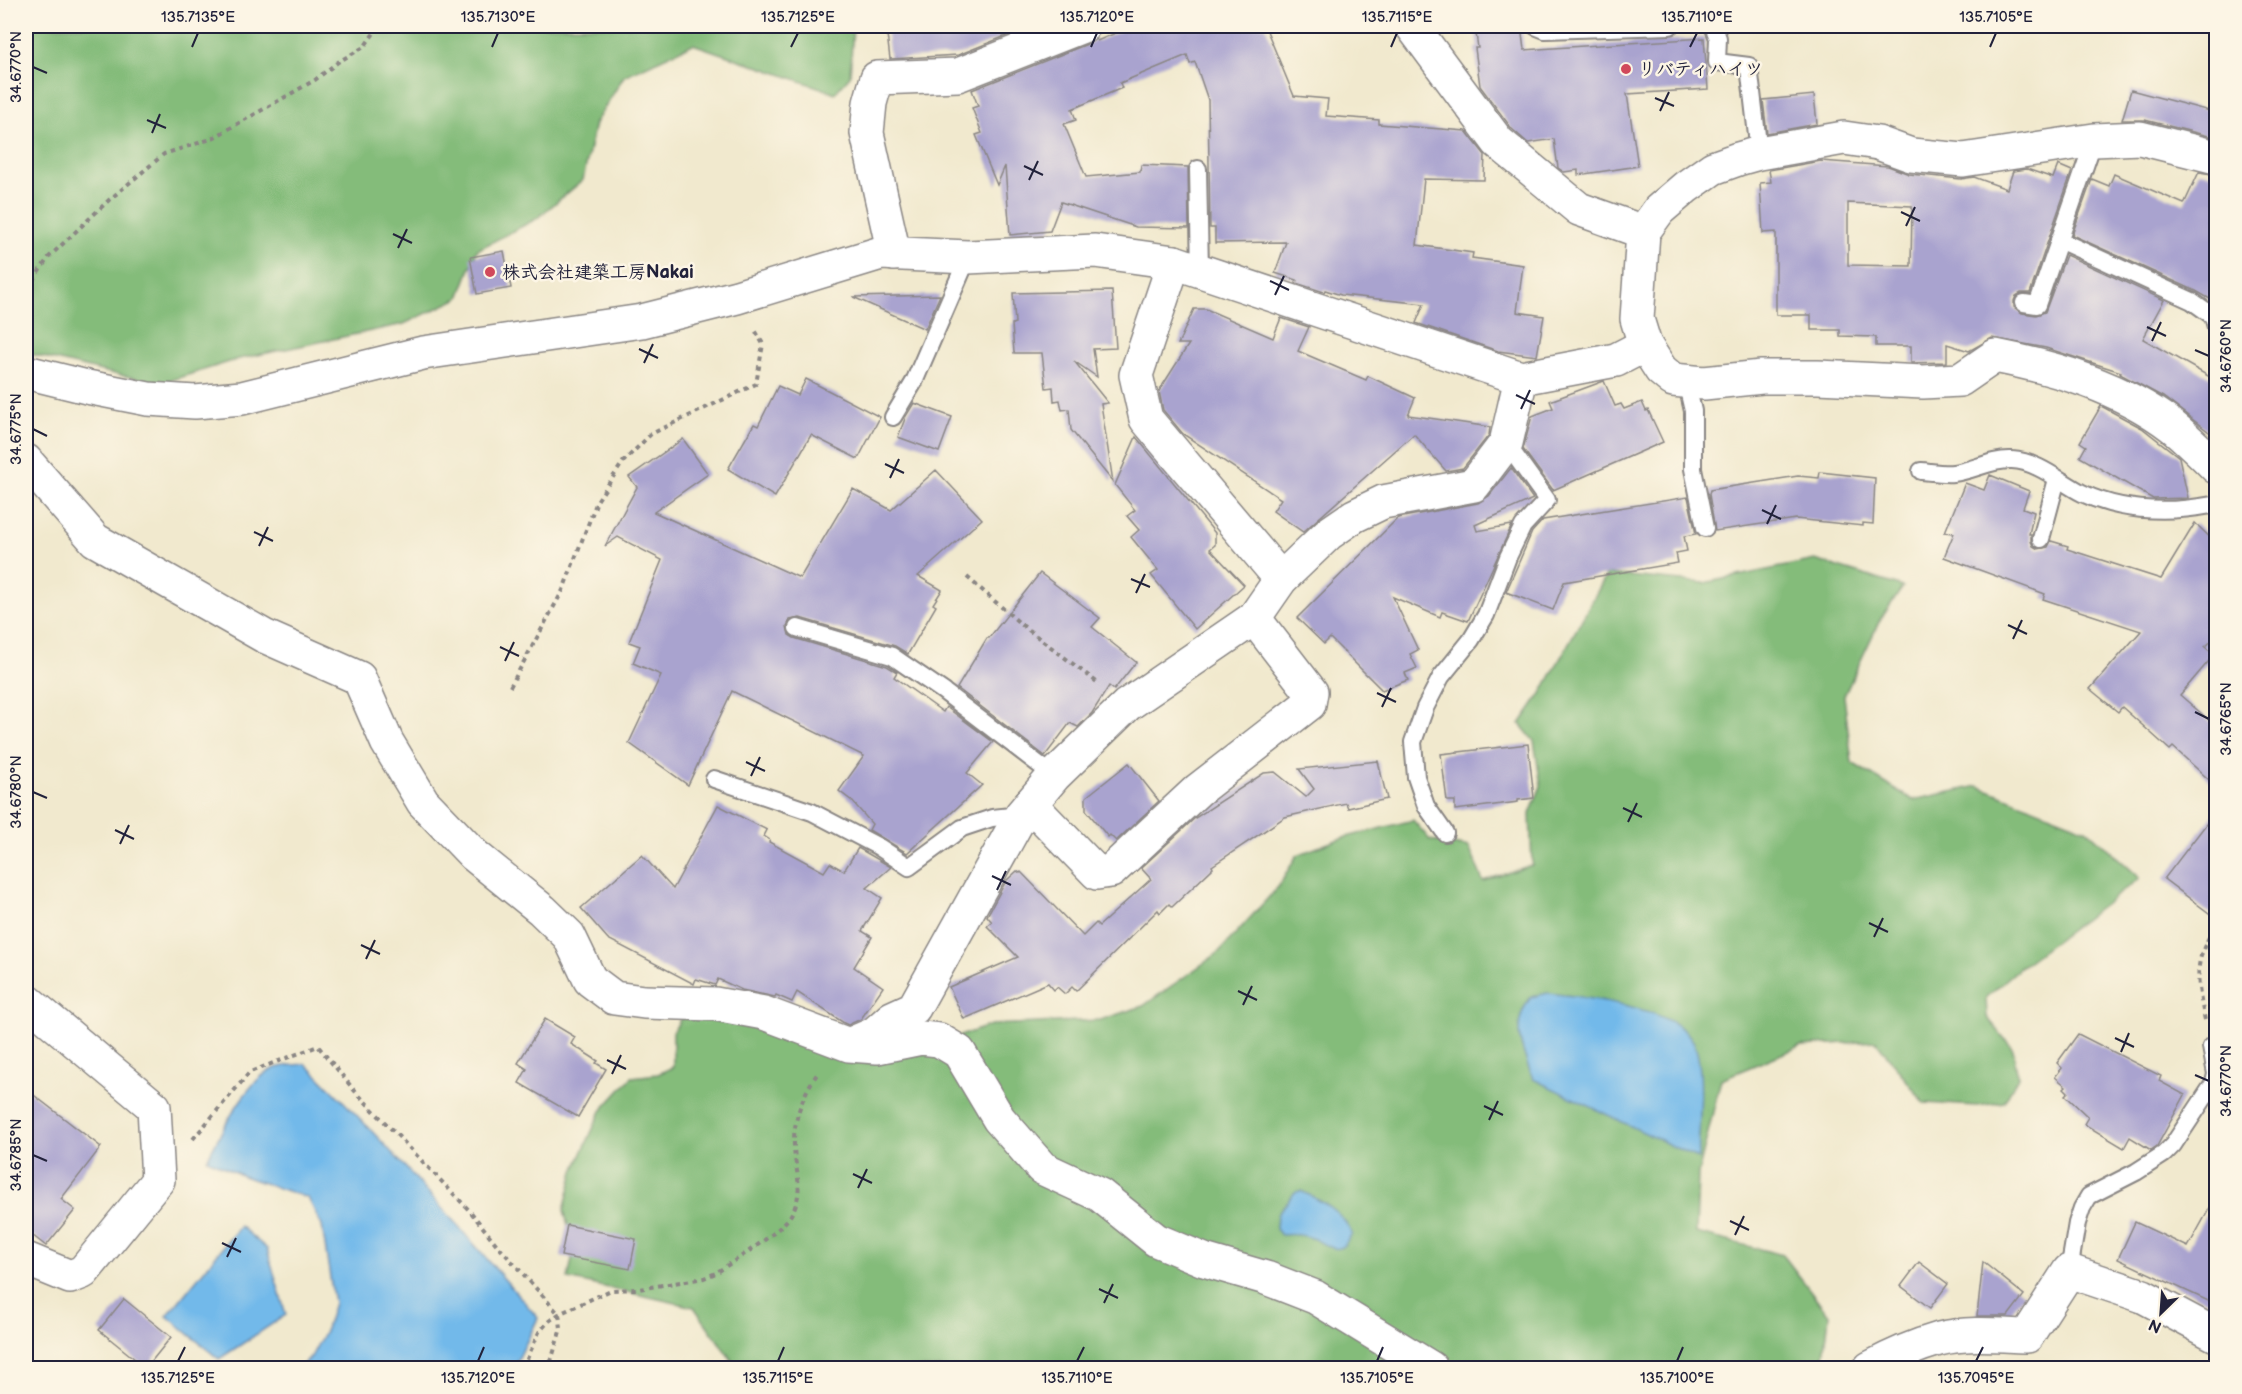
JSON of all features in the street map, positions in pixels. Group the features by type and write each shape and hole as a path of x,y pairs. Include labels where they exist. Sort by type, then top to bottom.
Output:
{"street":[{"path":"1412,26 1498,142 1579,208 1642,232"},
{"path":"894,254 867,134 870,103 877,78 958,75 1065,29"},
{"path":"2216,466 2171,425 2124,397 2074,376 2038,365 1995,356 1960,380 1923,382 1762,376 1704,383 1673,380 1661,370 1645,345 1637,319 1642,232 1659,210 1686,186 1713,168 1759,153 1844,138 1878,143 1911,155 1963,160 2094,140 2140,138 2217,157"},
{"path":"26,372 148,399 195,402 242,398 423,353 642,321 737,297 881,253 968,257 1095,250 1187,266 1521,378 1616,360 1645,345"},
{"path":"1187,266 1136,375 1146,420 1281,579"},
{"path":"849,1045 874,1034 892,1018 914,1008 1026,809 1053,776 1127,705 1254,618 1281,579 1328,534 1354,516 1383,502 1474,485 1506,443 1521,378"},
{"path":"26,460 95,540 264,636 359,678 387,742 423,802 474,855 542,910 568,936 590,980 614,998 644,1002 715,1004 764,1013 849,1045 877,1047 921,1038 939,1040 959,1052 999,1119 1042,1168 1100,1195 1156,1240 1204,1260 1266,1278 1315,1297 1431,1368"},
{"path":"1026,809 1097,873 1111,871 1198,790 1309,704 1311,692 1254,618"},
{"path":"26,1000 154,1107 158,1180 83,1272 70,1277 26,1259"},
{"path":"1870,1368 1940,1339 1978,1335 2027,1336 2069,1271 2143,1296 2209,1333 2217,1335"}],"lane":[{"path":"1535,26 1545,30 1670,26"},
{"path":"1713,26 1718,38 1717,62 1749,66 1759,153"},
{"path":"2024,303 2037,305 2094,140"},
{"path":"1187,266 1198,169"},
{"path":"2059,240 2192,301 2213,315 2217,327"},
{"path":"893,417 914,382 968,257"},
{"path":"1686,381 1693,411 1693,469 1705,528"},
{"path":"1445,833 1425,806 1416,777 1413,742 1425,708 1441,677 1471,640 1485,615 1523,526 1547,500 1506,443"},
{"path":"1921,471 1954,472 2013,460 2031,465 2111,505 2137,510 2181,511 2212,505 2217,507"},
{"path":"2041,539 2057,479"},
{"path":"796,628 892,656 943,691 1053,776"},
{"path":"714,779 812,812 879,847 909,867 962,828 1026,809"},
{"path":"2069,1271 2077,1223 2089,1196 2136,1172 2164,1154 2173,1145 2214,1083 2216,1074 2211,1047"}],"path":[{"path":"26,297 33,280 49,258 109,200 164,154 211,140 315,80 338,62 364,47 379,26"},
{"path":"510,687 563,590 597,501 623,462 651,434 756,384 763,344 737,297"},
{"path":"967,577 1022,625 1127,705"},
{"path":"2211,1047 2199,992 2198,976 2199,960 2205,942 2217,927"},
{"path":"523,1368 539,1332 549,1321 560,1314 611,1290 639,1288 710,1275 781,1226 792,1214 799,1196 800,1181 794,1141 801,1104 810,1083 825,1064 849,1045"},
{"path":"158,1180 250,1072 318,1046 354,1090 470,1211 497,1245 560,1314 561,1328 549,1368"}],"green space":[{"path":"26,26 853,26 850,76 835,93 693,44 624,76 595,123 583,180 536,219 477,250 459,298 404,324 239,359 162,383 26,353"},
{"path":"1815,560 1903,587 1880,620 1844,696 1852,763 1913,800 1978,786 2086,829 2140,878 2022,966 1986,997 1987,1017 2013,1049 2018,1077 2004,1102 1978,1106 1924,1103 1876,1041 1801,1046 1721,1079 1698,1174 1696,1233 1783,1255 1829,1315 1824,1358 1836,1368 739,1368 694,1307 568,1279 574,1249 564,1210 574,1171 601,1111 632,1077 658,1074 673,1067 673,1032 684,1013 927,1048 991,1025 1100,1020 1143,1006 1218,953 1279,886 1297,855 1339,839 1413,820 1430,840 1469,847 1483,881 1532,865 1530,814 1541,786 1534,741 1520,724 1540,695 1607,574 1704,583"}],"water":[{"path":"1548,993 1627,1006 1648,1012 1683,1029 1694,1043 1699,1063 1701,1087 1699,1159 1533,1079 1522,1047 1520,1018 1531,997"},
{"path":"306,1064 396,1157 538,1318 514,1368 299,1368 311,1357 326,1329 334,1303 322,1226 308,1198 243,1176 207,1159 227,1122 253,1084 273,1069"},
{"path":"1301,1191 1324,1203 1343,1219 1352,1234 1344,1246 1335,1248 1306,1236 1281,1235 1276,1229 1277,1215 1295,1192"},
{"path":"240,1226 267,1249 286,1315 219,1359 167,1316"}],"building":[{"path":"886,26 1031,26 958,55 890,59"},
{"path":"1132,26 1265,26 1294,96 1328,99 1326,116 1379,120 1379,124 1466,131 1485,155 1484,180 1424,179 1417,245 1473,253 1472,258 1523,265 1517,312 1544,316 1537,356 1498,351 1416,323 1424,304 1341,295 1296,283 1297,280 1275,273 1286,242 1215,243 1215,228 1210,228 1208,100 1195,62 1190,64 1187,55 1120,83 1122,88 1072,109 1076,120 1064,124 1086,177 1140,172 1141,165 1188,167 1189,228 1136,227 1061,202 1050,231 1010,235 1005,166 997,185 976,135 982,133 972,108 978,106 972,90"},
{"path":"1475,26 1521,26 1524,50 1704,38 1708,89 1627,94 1638,166 1578,175 1578,170 1564,172 1558,168 1554,139 1528,143 1512,129 1480,86 1475,48 1478,48"},
{"path":"2131,90 2217,113 2217,126 2213,137 2145,120 2122,120"},
{"path":"1814,95 1817,124 1767,133 1763,100"},
{"path":"1821,161 1888,166 1909,174 1961,179 1974,177 2007,189 2013,171 2027,169 2053,178 2058,165 2072,171 2030,293 2021,293 2016,296 2014,307 2022,313 2036,315 2045,312 2066,255 2164,300 2143,339 2217,381 2217,438 2163,397 2120,374 2121,372 2046,348 1992,338 1969,351 1947,344 1947,362 1911,363 1911,346 1876,346 1876,337 1840,336 1840,330 1811,330 1811,315 1776,315 1776,232 1763,233 1760,183 1771,182 1769,170","holes":["1848,203 1912,206 1911,266 1848,265"]},
{"path":"2199,172 2217,175 2217,303 2196,291 2072,235 2092,179 2109,186 2114,174 2184,204"},
{"name":"株式会社建築工房Nakai","path":"504,251 511,288 477,294 470,257"},
{"path":"1112,291 1116,348 1093,349 1097,377 1074,361 1108,403 1101,404 1113,482 1071,430 1069,409 1062,410 1060,400 1054,401 1053,387 1046,388 1042,353 1014,353 1012,324 1015,323 1013,293"},
{"path":"940,295 925,329 853,297"},
{"path":"1194,309 1206,309 1273,338 1281,318 1309,327 1298,351 1366,380 1368,376 1415,398 1408,415 1490,427 1489,435 1463,468 1446,471 1414,434 1303,532 1273,511 1281,499 1183,434 1163,410 1159,391 1189,344 1178,344"},
{"path":"806,379 880,417 858,459 811,435 775,497 728,469 754,424 758,426 778,386 798,395"},
{"path":"1604,381 1615,406 1621,404 1624,409 1642,402 1663,442 1553,490 1523,449 1532,416 1553,408 1550,401"},
{"path":"914,403 952,417 939,452 898,437"},
{"path":"2101,406 2142,428 2179,457 2188,498 2153,499 2080,457 2086,446 2080,442"},
{"path":"1136,437 1215,533 1215,545 1210,549 1244,585 1195,629 1151,575 1158,570 1131,537 1139,530 1127,516 1135,510 1115,485"},
{"path":"683,439 708,474 654,512 800,578 853,489 891,510 936,470 982,519 918,576 942,590 933,604 936,606 908,654 895,646 800,618 790,620 787,626 789,635 794,638 887,666 897,672 894,677 943,712 946,707 993,742 967,773 982,785 907,853 869,830 872,824 852,801 839,791 864,756 732,691 688,785 629,743 661,675 633,663 640,646 629,642 662,560 618,537 605,546 637,487 629,477"},
{"path":"1511,468 1533,499 1475,525 1477,531 1512,525 1468,621 1442,612 1440,617 1393,597 1418,650 1410,654 1417,668 1405,673 1408,680 1382,690 1330,638 1324,644 1297,618 1398,518 1478,503 1489,496"},
{"path":"1820,472 1875,478 1873,524 1863,523 1863,526 1796,519 1715,531 1710,490 1798,476 1819,478"},
{"path":"1990,475 2029,491 2023,508 2034,512 2029,534 2031,534 2033,546 2038,549 2048,547 2051,541 2068,546 2067,549 2161,579 2195,523 2217,544 2217,636 2205,647 2214,655 2180,695 2217,727 2217,787 2173,747 2170,750 2122,707 2118,712 2090,689 2141,631 2043,599 2045,594 1944,557 1954,533 1945,532 1965,483 1984,490"},
{"path":"1688,497 1696,534 1684,536 1687,551 1676,553 1678,563 1564,582 1553,610 1506,592 1532,532 1543,520"},
{"path":"1040,573 1100,618 1092,627 1136,662 1114,690 1109,686 1092,713 1078,727 1070,723 1045,756 957,688 987,638"},
{"path":"1528,744 1534,798 1455,810 1455,801 1447,801 1441,754"},
{"path":"1378,761 1387,799 1348,808 1346,803 1285,817 1212,866 1213,868 1172,907 1169,904 1160,913 1158,910 1076,991 1072,987 1065,994 1057,987 1054,990 1048,983 964,1019 949,987 1018,957 987,926 992,922 987,916 1006,881 1017,871 1021,872 1083,936 1096,923 1099,926 1151,879 1141,868 1195,818 1264,773 1275,772 1306,797 1314,789 1299,769"},
{"path":"1129,763 1159,801 1116,841 1110,835 1108,837 1086,810 1086,797"},
{"path":"718,805 767,830 764,836 770,840 769,842 824,872 830,863 844,871 858,848 891,867 867,888 882,898 862,931 872,937 854,967 883,987 861,1019 848,1025 797,992 792,1002 776,995 775,997 742,990 718,979 715,985 696,979 694,984 608,939 581,908 642,855 673,889"},
{"path":"2217,810 2217,919 2164,879"},
{"path":"545,1019 575,1037 571,1044 598,1061 596,1063 606,1069 578,1117 519,1083 527,1069 518,1063"},
{"path":"2078,1034 2161,1076 2159,1081 2185,1095 2157,1146 2151,1150 2130,1137 2124,1148 2084,1124 2088,1117 2065,1095 2068,1092 2064,1088 2066,1086 2055,1077 2062,1068 2057,1063"},
{"path":"26,1089 101,1147 61,1199 75,1210 46,1246 32,1235 26,1241"},
{"path":"2217,1195 2217,1305 2118,1259 2135,1222 2188,1247"},
{"path":"567,1225 636,1239 630,1269 561,1256"},
{"path":"1919,1262 1948,1284 1930,1308 1901,1286"},
{"path":"1983,1262 2024,1295 2008,1316 1977,1316"},
{"path":"124,1299 171,1337 146,1368 99,1330"}],"place":[{"name":"リバティハイツ","path":"1626,69"},
{"name":"株式会社建築工房Nakai","path":"490,272"}]}
